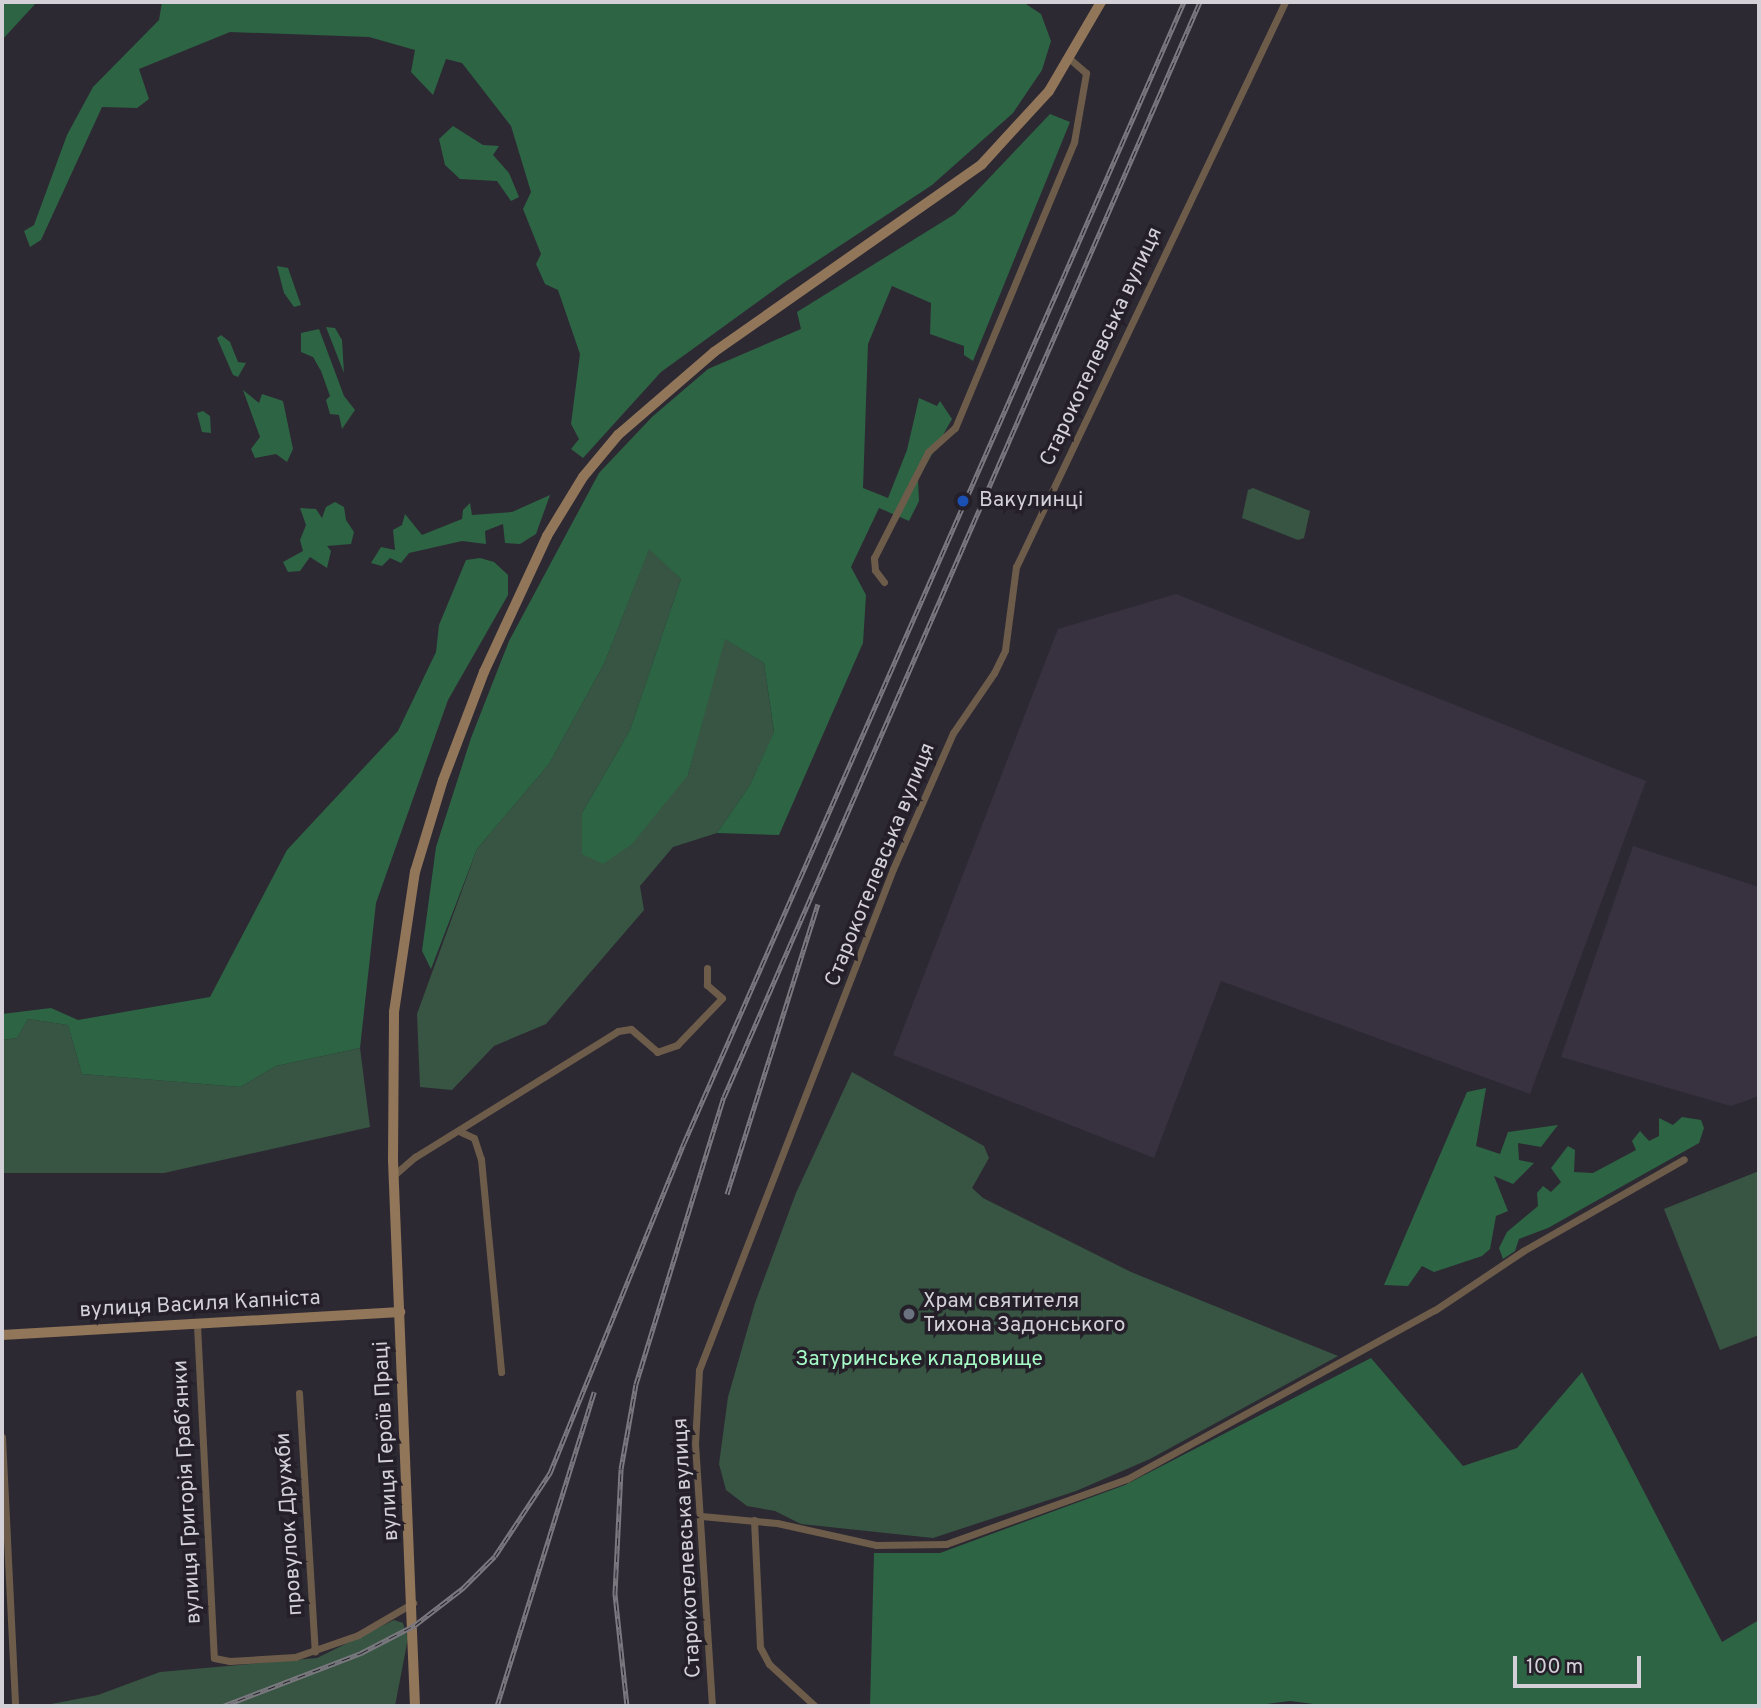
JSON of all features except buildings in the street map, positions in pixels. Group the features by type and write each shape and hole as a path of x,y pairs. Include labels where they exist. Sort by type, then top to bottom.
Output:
{"main road":[{"name":"вулиця Героїв Праці","path":"415,1706 414,1603 391,1109 400,959 428,824 507,618 547,536 583,477 618,435 681,377 982,164 1031,112 1069,58 1101,2"},
{"name":"вулиця Василя Капніста","path":"2,1335 400,1312"}],"street":[{"name":"Старокотелевська вулиця","path":"712,1706 695,1444 699,1370 893,869 953,733 995,673 1005,650 1016,567 1285,2"},
{"path":"884,582 874,570 874,558 928,452 955,428 1074,142 1086,74 1069,58"},
{"path":"394,1175 415,1157 461,1132 618,1031 631,1029 657,1052 677,1045 722,998 707,985 708,968"},
{"path":"461,1132 474,1139 481,1159 501,1373"},
{"path":"701,1516 754,1520 876,1545 946,1544 1127,1479 1435,1310 1542,1239 1684,1159"},
{"name":"вулиця Григорія Грабʼянки","path":"197,1325 214,1658 230,1661 295,1657 316,1652"},
{"name":"провулок Дружби","path":"299,1393 316,1652"},
{"path":"2,1437 15,1706"},
{"path":"754,1520 760,1647 769,1664 815,1706"},
{"path":"316,1652 358,1634 414,1603"}],"shaded area":[{"path":"1176,594 1646,781 1530,1094 1221,981 1154,1158 893,1055 1058,629"},
{"path":"1633,846 1759,887 1759,1096 1731,1106 1561,1057"}],"green space":[{"path":"2,2 37,2 2,40"},
{"path":"162,2 1023,2 1041,14 1051,41 1042,70 1013,113 932,185 785,282 661,372 583,458 571,449 579,439 571,424 580,354 558,290 545,284 536,264 541,254 523,209 531,192 511,126 462,63 446,59 433,95 411,72 415,50 369,37 230,32 139,69 149,99 137,108 102,107 41,240 30,247 24,231 34,225 67,135 93,87 159,20"},
{"path":"1050,114 1070,122 973,361 964,355 964,346 930,334 931,303 892,286 868,344 863,488 888,498 907,450 919,398 937,406 940,401 952,419 918,479 919,501 909,521 879,508 851,567 866,595 863,643 779,835 717,833 750,785 774,732 764,663 725,639 688,775 632,844 603,864 582,854 582,813 630,730 681,579 649,549 604,664 549,764 477,849 431,969 422,951 436,847 471,738 509,641 599,473 652,417 708,369 801,329 797,312 955,214"},
{"path":"453,126 483,145 499,146 493,155 509,173 519,197 511,201 497,181 460,179 445,165 439,139"},
{"path":"277,266 288,268 301,305 294,307 284,293"},
{"path":"326,327 335,328 342,340 344,373"},
{"path":"319,329 344,396 355,410 342,429 339,415 330,414 326,400 330,396 321,371 313,357 301,352 301,333"},
{"path":"221,335 230,342 238,362 246,363 238,377 233,375 217,338"},
{"path":"243,390 259,403 262,394 283,401 293,449 287,462 276,454 255,458 251,449 260,437"},
{"path":"203,411 210,416 211,433 202,432 197,413"},
{"path":"1253,488 1310,511 1304,538 1298,540 1242,518 1248,490"},
{"path":"550,495 536,534 520,544 505,543 503,524 485,531 486,544 462,541 409,553 401,563 390,558 382,566 371,563 381,547 395,550 393,530 402,525 405,514 422,535 462,519 463,510 470,503 472,515 512,512"},
{"path":"335,502 344,507 346,520 354,532 351,544 327,546 331,551 327,568 310,557 300,571 288,572 283,562 303,551 300,540 306,525 300,508 316,509 322,518 326,507"},
{"path":"649,548 681,579 630,730 582,813 688,775 724,638 764,663 774,733 750,785 717,833 673,847 640,886 644,910 546,1024 494,1046 452,1090 420,1087 417,1014 477,849 549,764 604,664"},
{"path":"480,558 494,562 508,575 508,595 448,700 376,903 360,1048 276,1066 240,1087 82,1074 68,1025 28,1019 17,1038 2,1040 2,1014 51,1008 78,1020 210,997 287,850 398,731 436,652 439,625 466,560"},
{"path":"28,1019 68,1025 82,1074 240,1087 276,1066 360,1048 370,1127 164,1173 2,1173 2,1040 17,1038"},
{"name":"Затуринське кладовище","path":"852,1072 984,1146 989,1158 972,1188 983,1198 1131,1272 1338,1356 1150,1459 1076,1491 933,1538 801,1524 775,1511 747,1506 726,1490 719,1464 728,1397 755,1303 796,1193"},
{"path":"1486,1088 1476,1146 1500,1154 1508,1132 1558,1125 1541,1147 1518,1143 1519,1160 1534,1163 1513,1184 1494,1176 1508,1211 1496,1216 1490,1249 1482,1256 1434,1272 1422,1266 1408,1286 1384,1285 1467,1092"},
{"path":"1682,1117 1701,1120 1704,1128 1699,1143 1548,1228 1519,1239 1515,1251 1503,1259 1499,1248 1507,1232 1538,1206 1537,1193 1543,1186 1551,1192 1561,1182 1551,1168 1568,1146 1575,1150 1574,1172 1593,1173 1636,1150 1632,1141 1640,1131 1649,1141 1659,1136 1659,1118 1673,1125"},
{"path":"1759,1171 1759,1335 1720,1350 1664,1209"},
{"path":"1371,1358 1463,1466 1517,1448 1582,1372 1722,1642 1759,1620 1759,1706 1329,1706 1290,1701 1251,1706 870,1706 874,1553 940,1553 1125,1485"},
{"path":"394,1620 403,1623 408,1638 395,1706 41,1706 98,1695 160,1672 317,1658"}],"railway":[{"path":"223,1706 361,1653 415,1625 463,1588 495,1556 550,1473 684,1143 1184,2"},
{"path":"627,1706 615,1593 621,1469 636,1384 724,1097 1200,2"},
{"path":"727,1194 818,904"},
{"path":"497,1706 594,1392"}],"place":[{"name":"Вакулинці","path":"963,501"},
{"name":"Храм святителя Тихона Задонського","path":"909,1314"}]}
